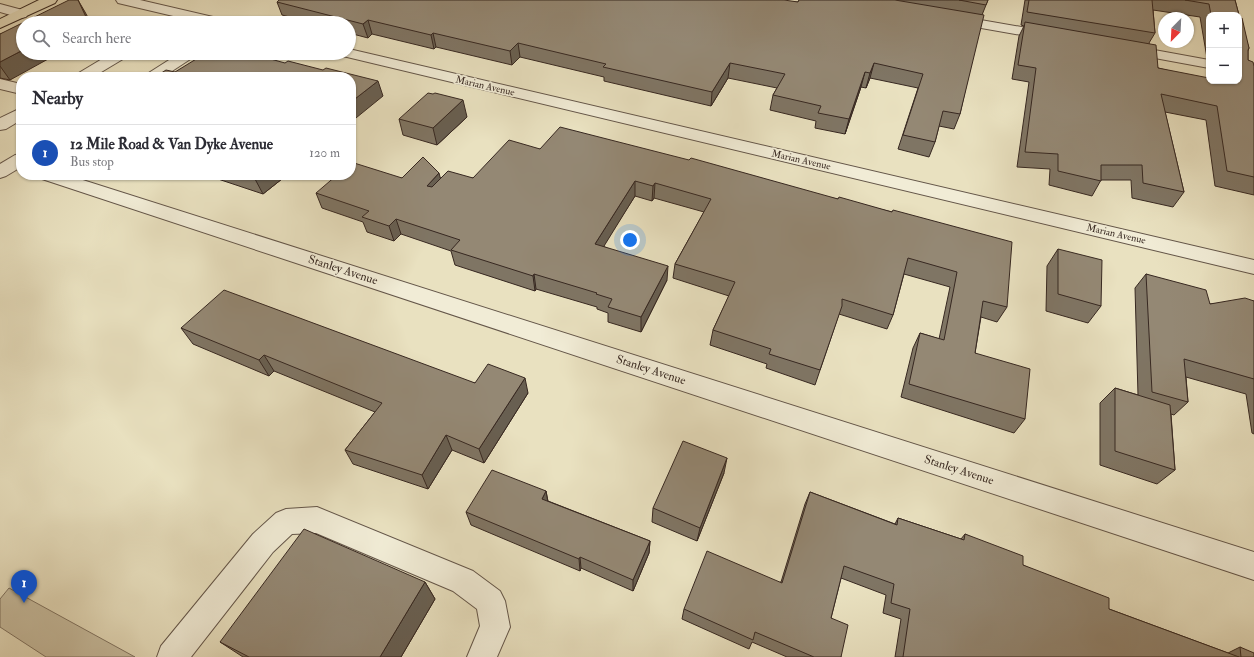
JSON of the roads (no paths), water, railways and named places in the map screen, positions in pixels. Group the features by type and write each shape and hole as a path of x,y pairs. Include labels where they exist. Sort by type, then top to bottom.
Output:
{"main road":[{"path":"26,16 50,0"}],"street":[{"path":"123,0 192,16"},
{"path":"167,10 180,0"},
{"path":"0,8 16,16"},
{"path":"938,16 1062,38"},
{"path":"4,22 16,20"},
{"path":"1116,47 1206,63"},
{"name":"Marian Avenue","path":"356,55 1254,267"},
{"path":"91,72 112,60"},
{"path":"160,72 179,60"},
{"path":"0,84 16,88"},
{"path":"0,125 16,116"},
{"name":"Stanley Avenue","path":"63,180 1254,566"},
{"path":"172,657 263,543 286,522 317,520 463,581 490,601 495,628 482,657"}],"place":[{"name":"12 Mile Road & Van Dyke Avenue","path":"24,603"}]}
